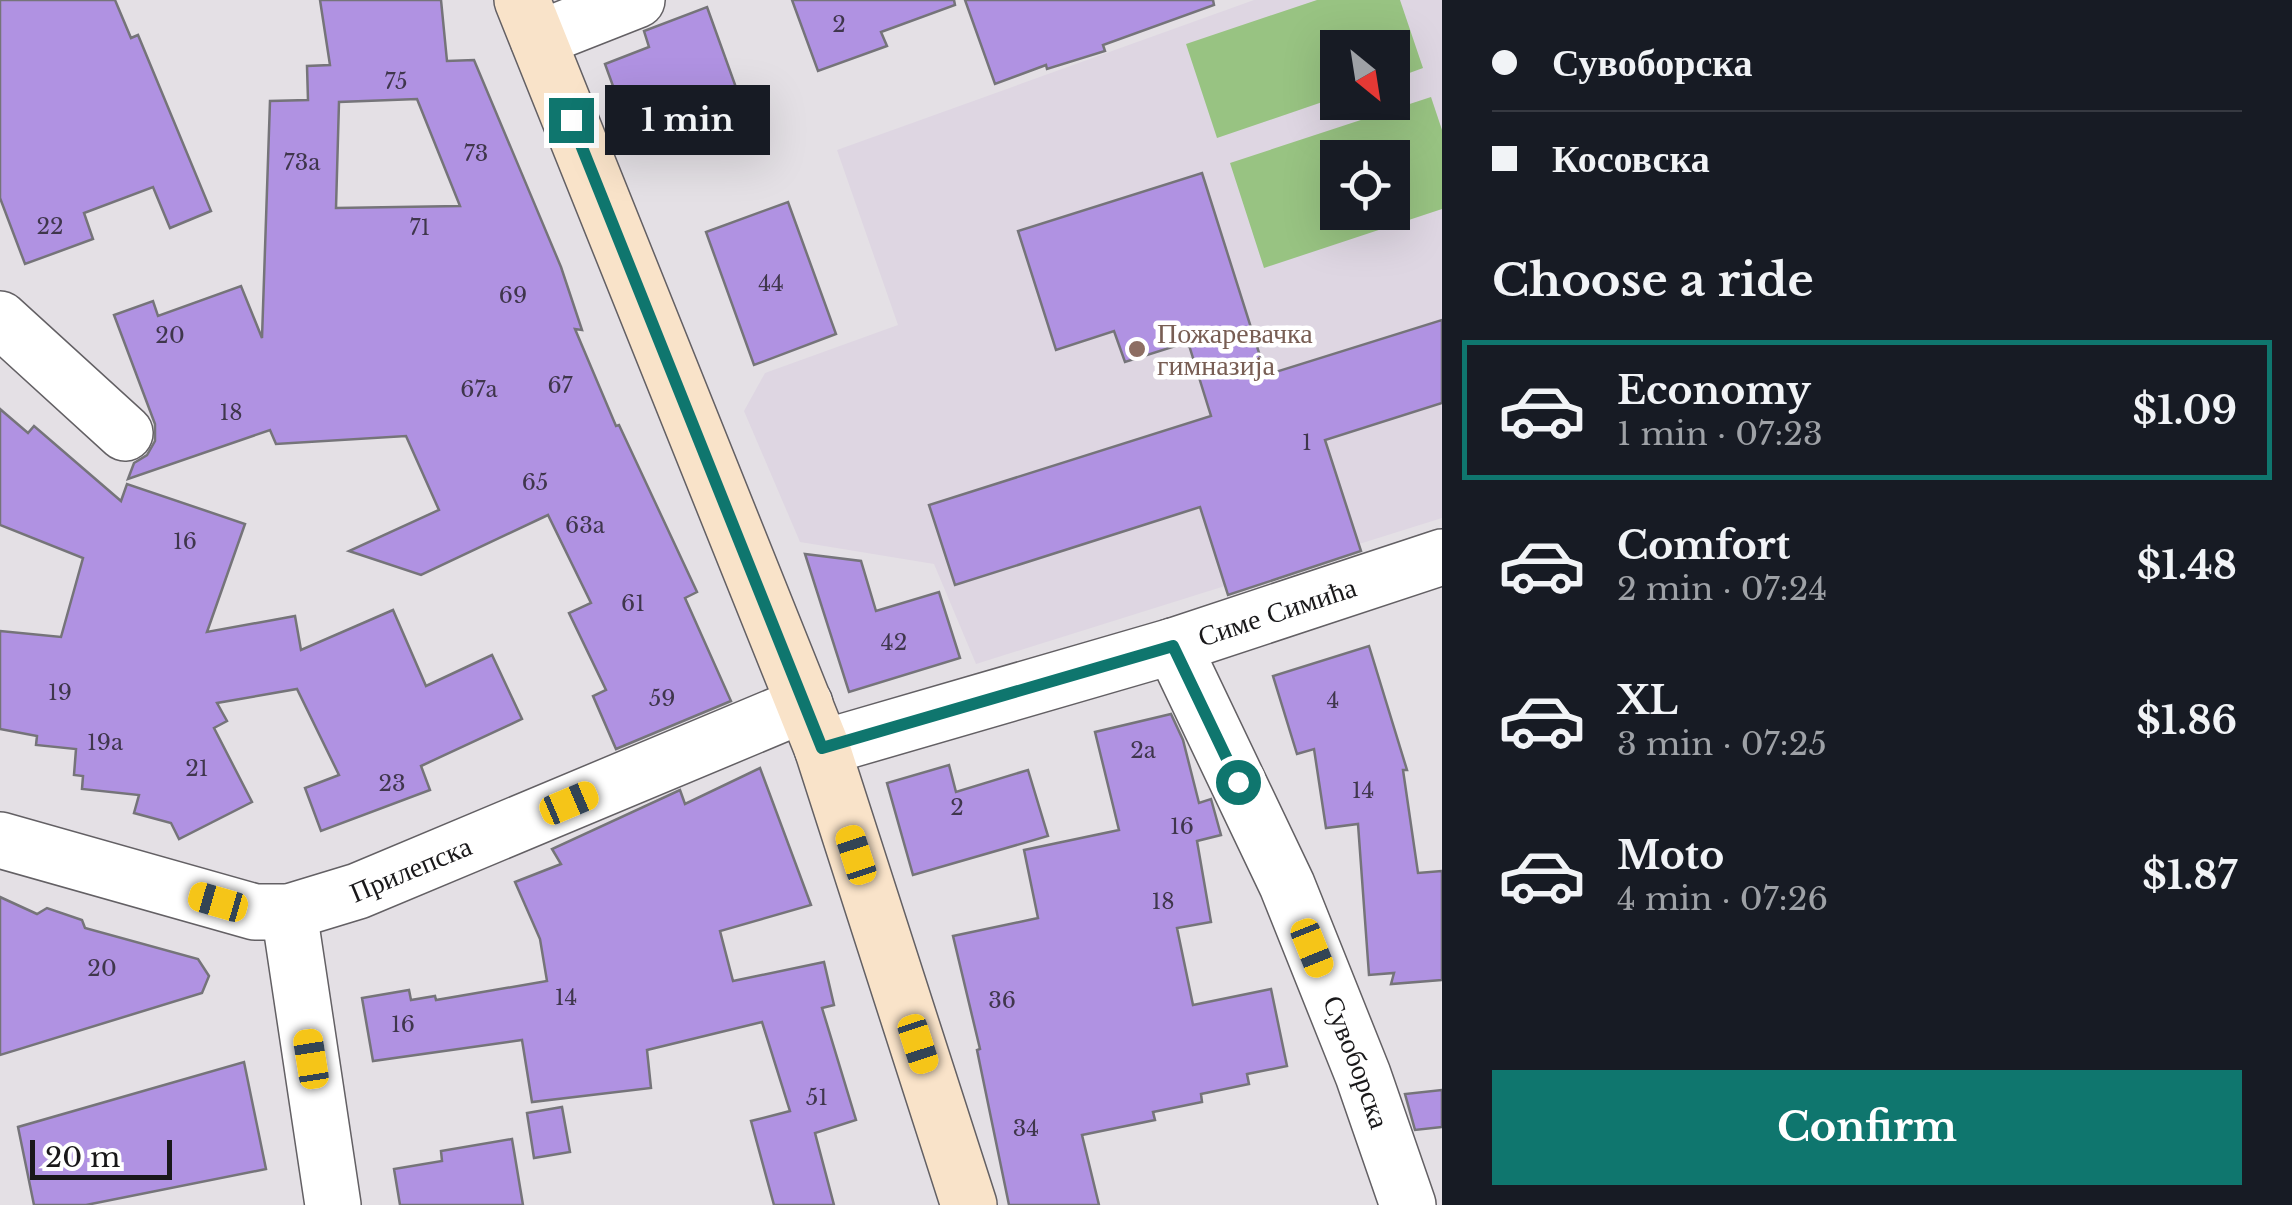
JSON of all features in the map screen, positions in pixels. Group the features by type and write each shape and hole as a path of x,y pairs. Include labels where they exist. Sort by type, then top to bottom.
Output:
{"main road":[{"path":"530,20 813,726 969,1205"}],"street":[{"path":"530,20 637,0"},
{"path":"0,319 125,432"},
{"name":"Симе Симића","path":"813,726 1173,646 1442,557"},
{"name":"Сувоборска","path":"1173,646 1286,885 1363,1075 1408,1205"},
{"name":"Прилепска","path":"0,840 254,912 289,912 358,891 813,726"},
{"path":"289,912 333,1205"}],"shaded area":[{"name":"Пожаревачка гимназија","path":"1254,0 1442,0 1442,518 976,664 934,564 800,542 744,411 765,373 898,325 837,150"}],"green space":[{"path":"1317,0 1400,0 1423,68 1410,73 1410,30 1320,30 1320,103 1217,138 1186,44"},
{"path":"1431,97 1442,130 1442,209 1410,220 1410,140 1320,140 1320,230 1379,230 1264,268 1230,163 1361,120 1410,120 1410,104"}],"building":[{"path":"0,0 115,0 131,38 138,35 211,211 170,228 153,187 84,213 93,239 25,264 0,198"},
{"path":"320,0 441,0 447,61 474,60 561,267 582,330 575,329 616,426 619,425 697,592 685,598 731,701 616,749 593,696 606,690 569,613 591,603 548,515 421,575 349,551 439,510 406,436 276,444 270,430 128,479 134,463 147,455 155,441 155,424 114,315 153,301 158,316 241,286 262,338 270,101 308,100 307,66 330,65","holes":["417,99 460,206 336,208 339,102"]},
{"path":"792,0 954,0 955,5 881,32 887,46 818,71"},
{"path":"965,0 1213,0 1214,5 1103,45 1105,51 1047,69 1046,65 995,84"},
{"path":"707,7 738,93 630,133 605,64 649,47 644,31"},
{"path":"1202,173 1266,375 1442,320 1442,403 1325,440 1361,551 1228,595 1200,507 955,585 929,505 1211,416 1188,342 1125,362 1114,331 1056,350 1018,231"},
{"path":"788,202 836,334 754,365 706,232"},
{"path":"0,409 28,433 34,426 121,501 127,484 245,524 207,632 295,616 301,650 393,610 426,686 492,655 522,719 421,766 430,790 321,831 305,788 339,775 297,689 217,703 227,721 214,728 252,802 179,839 171,823 134,813 139,795 82,789 83,776 74,775 76,749 36,745 37,736 0,729 0,631 61,637 83,558 0,525"},
{"path":"805,554 861,561 876,611 939,592 960,658 849,692"},
{"path":"1369,646 1407,770 1403,770 1418,873 1442,871 1442,980 1391,984 1394,973 1369,975 1358,824 1326,828 1314,749 1297,754 1273,676"},
{"path":"1171,714 1183,740 1199,803 1211,799 1221,835 1197,841 1211,922 1177,928 1193,1005 1271,989 1287,1066 1247,1074 1249,1084 1201,1094 1202,1102 1153,1112 1155,1120 1082,1135 1099,1205 1009,1205 977,1050 980,1049 953,936 1038,918 1024,850 1119,830 1095,732"},
{"path":"949,765 956,792 1028,770 1048,836 913,875 887,783"},
{"path":"760,768 811,905 720,931 733,981 824,962 834,1005 822,1008 856,1120 815,1133 834,1205 774,1205 751,1121 790,1111 762,1022 647,1050 651,1088 532,1102 522,1040 373,1061 362,998 409,990 411,1000 435,996 436,1000 547,981 540,939 515,882 561,864 552,849 680,790 685,804"},
{"path":"0,897 37,914 47,908 82,920 85,928 198,959 209,976 202,993 0,1055"},
{"path":"244,1062 266,1169 86,1205 34,1205 18,1127"},
{"path":"1442,1090 1442,1127 1415,1130 1405,1094"},
{"path":"562,1107 570,1152 534,1158 527,1113"},
{"path":"512,1139 523,1205 400,1205 394,1169 442,1161 441,1151"}],"place":[{"name":"Пожаревачка гимназија","path":"1137,349"}],"route":[{"path":"571,120 822,748 1173,646 1238,782"}]}
